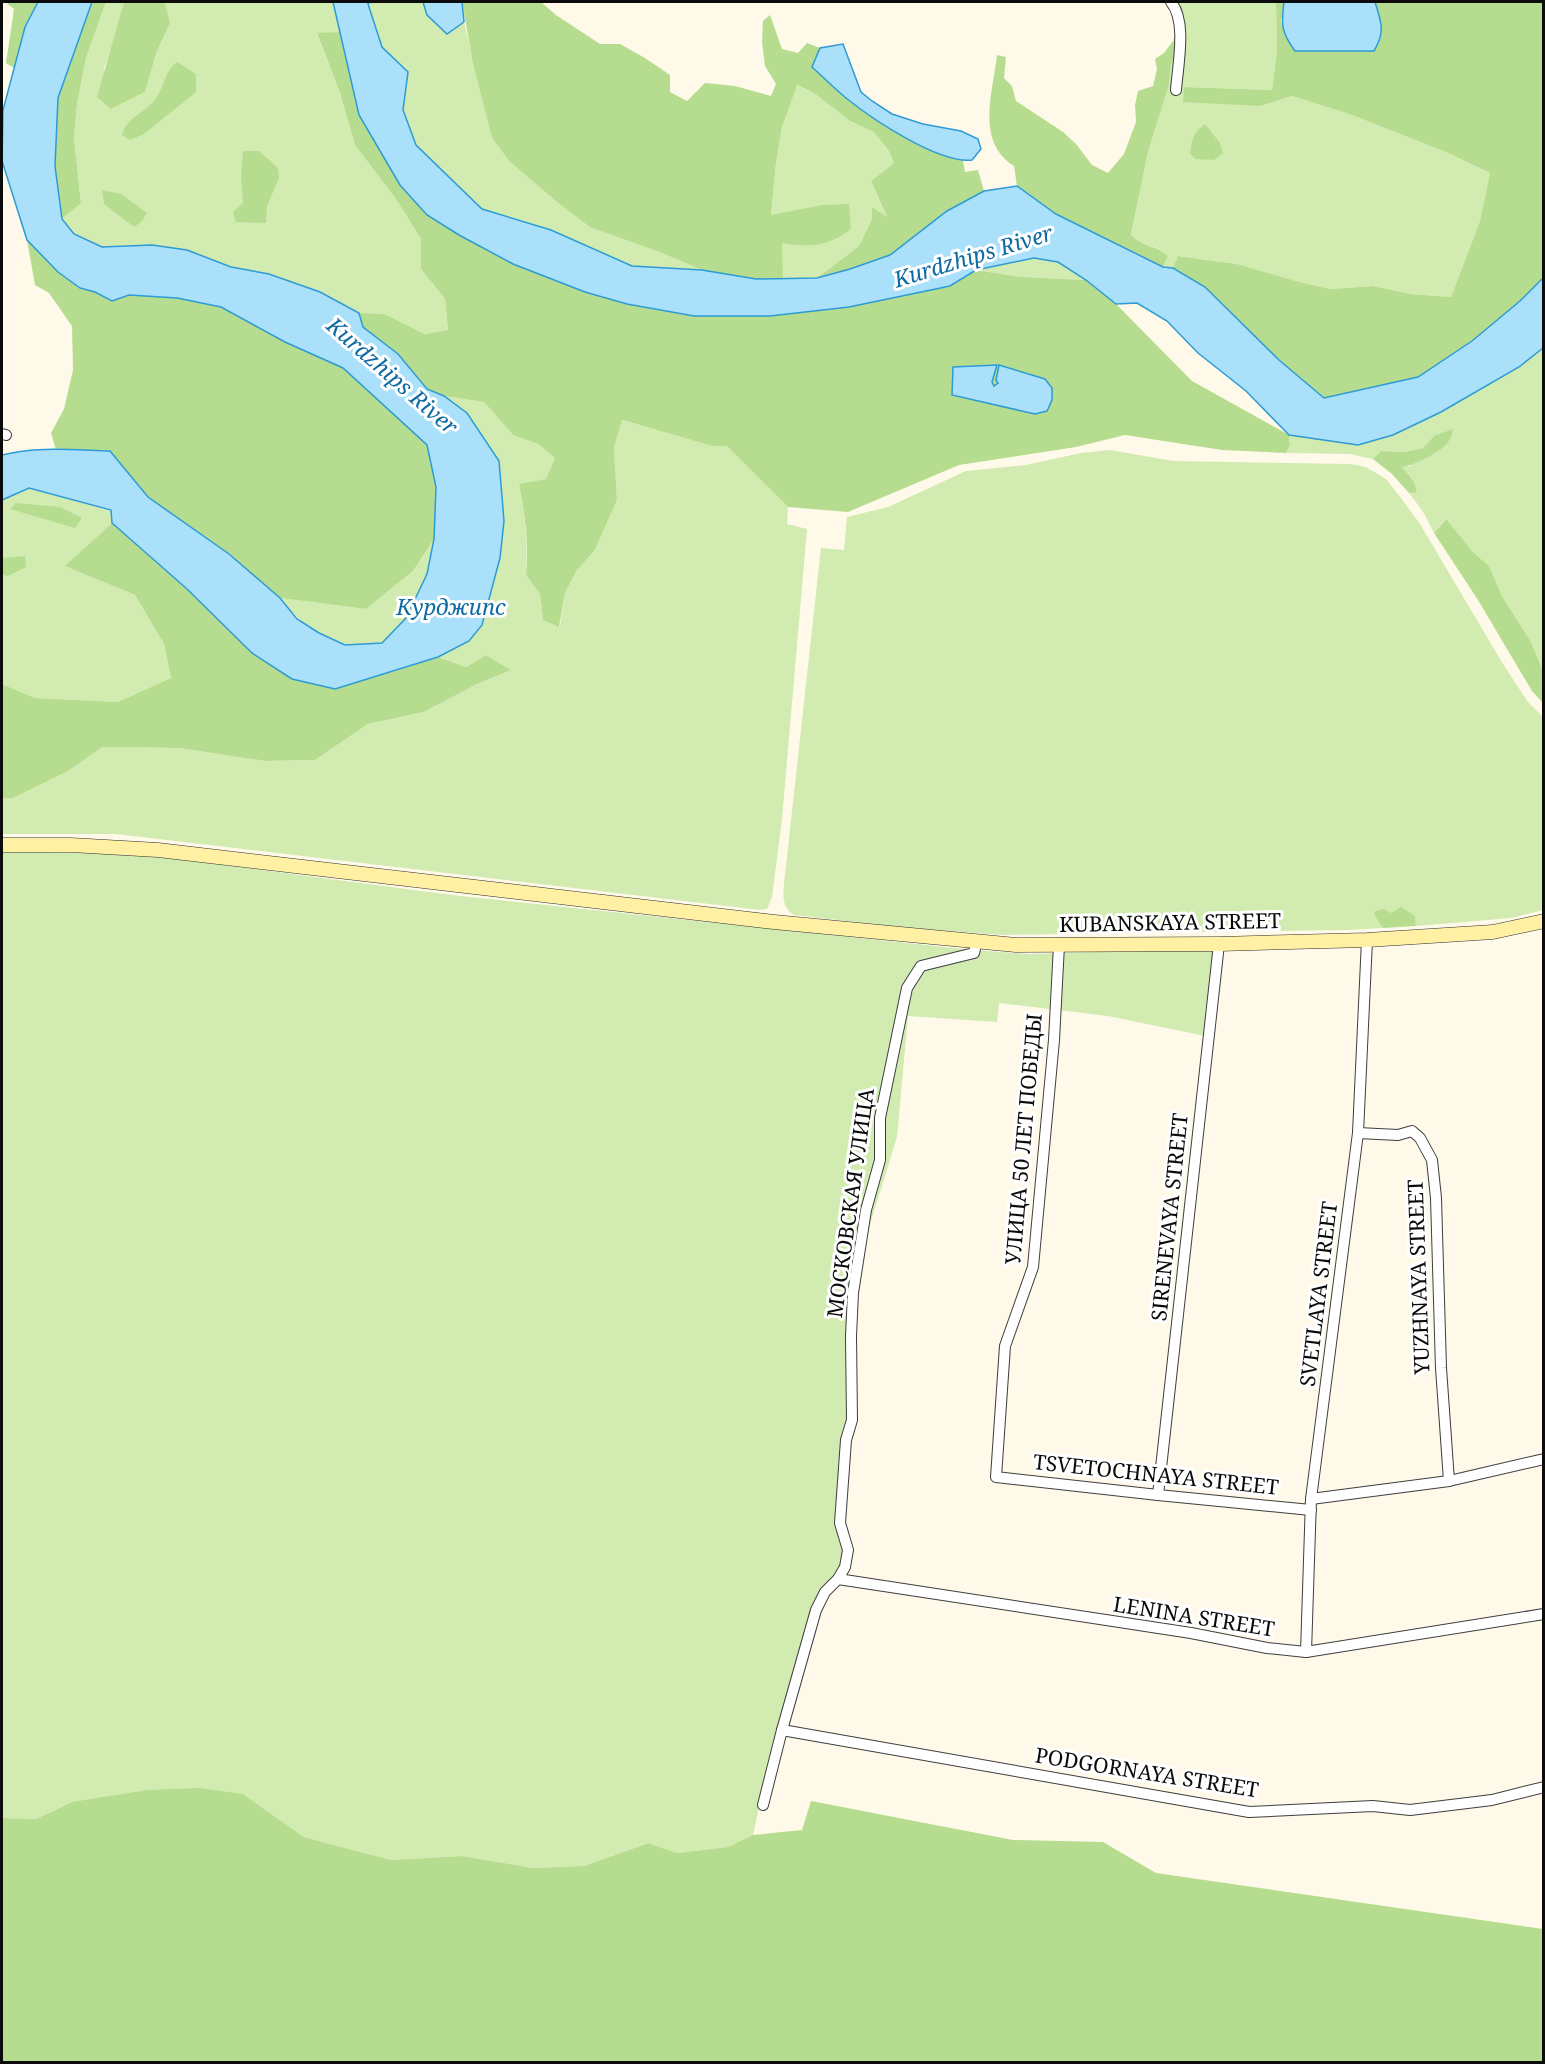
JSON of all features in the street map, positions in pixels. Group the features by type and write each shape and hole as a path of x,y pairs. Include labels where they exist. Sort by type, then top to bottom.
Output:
{"main road":[{"name":"KUBANSKAYA STREET","path":"2,845 71,845 158,850 796,924 1016,945 1219,944 1367,940 1493,932 1544,921"}],"street":[{"path":"1171,2 1178,10 1180,32 1176,90"},
{"name":"SVETLAYA STREET","path":"1306,1652 1311,1505 1358,1133 1367,940"},
{"name":"МОСКОВСКАЯ УЛИЦА","path":"763,1805 816,1610 825,1592 838,1579 845,1567 848,1550 840,1523 846,1440 852,1420 853,1293 866,1210 880,1160 880,1118 907,988 921,966 974,953 977,941"},
{"name":"SIRENEVAYA STREET","path":"1158,1495 1219,944"},
{"name":"УЛИЦА 50 ЛЕТ ПОБЕДЫ","path":"996,1477 1005,1346 1033,1268 1054,1040 1059,945"},
{"name":"YUZHNAYA STREET","path":"1358,1133 1398,1134 1412,1131 1420,1138 1432,1160 1436,1198 1441,1368 1449,1482"},
{"name":"TSVETOCHNAYA STREET","path":"996,1477 1158,1495 1311,1505 1449,1482 1544,1459"},
{"name":"LENINA STREET","path":"838,1579 1191,1633 1267,1648 1306,1652 1544,1614"},
{"name":"PODGORNAYA STREET","path":"782,1730 1249,1812 1373,1806 1410,1810 1492,1800 1544,1788"}],"green space":[{"path":"5,2 38,2 25,27 14,68 6,63 14,9"},
{"path":"92,2 106,2 86,58 77,104 74,138 81,203 62,219 55,166 58,98"},
{"path":"106,2 124,2 104,68 111,109 145,92 157,51 170,23 165,2 333,2 341,32 317,34 340,93 355,145 396,199 421,239 421,269 445,299 448,330 425,334 385,314 359,313 320,292 269,274 231,267 187,250 152,245 102,247 74,234 62,219 81,202 74,138 77,104 86,58"},
{"path":"124,2 165,2 170,23 157,51 145,92 111,109 97,97"},
{"path":"370,2 423,2 427,15 447,34 464,22 492,138 509,161 557,202 657,251 702,270 632,266 551,230 482,209 416,145 403,111 408,72 382,47 368,4"},
{"path":"462,2 541,2 556,15 600,44 620,44 645,58 670,75 670,92 687,101 705,83 735,86 771,96 776,84 765,66 762,42 763,21 770,15 782,49 798,53 807,43 820,48 812,67 846,98 926,149 963,161 965,172 978,170 984,191 947,211 890,255 817,278 859,246 872,219 872,207 887,217 871,181 894,163 889,151 874,132 850,121 814,93 797,85 782,127 771,215 823,205 849,204 851,229 835,239 818,244 782,243 783,279 756,279 702,270 590,227 509,161 492,138 473,63"},
{"path":"1176,2 1276,2 1277,51 1272,90 1185,87 1260,106 1292,96 1352,115 1448,153 1490,173 1480,221 1451,297 1411,294 1373,286 1331,289 1237,264 1179,256 1173,268 1163,267 1168,256 1164,252 1131,236 1148,152 1169,85 1171,65 1177,47 1173,41 1181,9"},
{"path":"1276,2 1284,2 1281,22 1295,51 1374,50 1382,29 1375,2 1543,2 1543,278 1520,301 1472,341 1418,377 1324,398 1279,360 1205,288 1173,268 1178,256 1237,264 1331,289 1373,286 1411,294 1451,297 1480,221 1490,173 1448,153 1352,115 1292,96 1260,106 1183,102 1184,87 1272,90 1277,51"},
{"path":"341,32 350,72 459,235 513,264 585,292 627,304 695,316 770,316 849,307 950,286 976,270 1022,277 1086,280 1116,304 1192,381 1289,435 1290,445 1286,453 1222,450 1125,435 1076,447 959,465 848,512 788,507 727,446 712,446 622,420 614,447 617,500 595,550 577,570 565,593 559,627 543,620 540,594 526,575 526,529 519,484 546,479 555,458 538,444 513,435 484,402 444,396 427,389 398,354 363,327 359,313 385,314 425,334 448,330 445,299 421,269 421,239 396,199 355,145 340,93 317,33"},
{"path":"1173,41 1177,47 1171,65 1169,85 1148,152 1131,235 1168,256 1163,267 1056,214 1017,186 1014,166 1002,156 994,144 989,115 997,55 1006,57 1004,78 1012,86 1016,101 1063,132 1076,144 1092,165 1108,173 1124,154 1136,122 1135,105 1138,91 1153,86 1157,69 1155,59 1164,53"},
{"path":"177,62 196,74 196,92 144,134 130,140 122,135 128,123 156,98 167,74"},
{"path":"796,85 814,93 850,121 874,132 889,151 894,163 871,181 887,218 873,208 872,219 859,246 817,278 783,279 781,243 794,212 771,216 782,127"},
{"path":"1205,124 1220,143 1223,153 1214,160 1195,159 1190,153 1194,137"},
{"path":"243,151 259,151 278,168 279,178 267,206 266,223 236,222 233,212 243,203 241,177"},
{"path":"102,190 121,194 147,213 142,221 134,227 104,204"},
{"path":"27,240 58,272 80,289 95,292 112,301 129,295 177,298 221,307 285,342 343,368 427,445 436,487 434,539 413,571 366,609 280,598 229,554 148,497 110,451 56,450 51,433 64,409 73,370 72,326 49,293 35,285"},
{"path":"1034,258 1058,262 1086,280 1022,277 976,270"},
{"path":"1543,348 1543,671 1531,642 1502,596 1489,566 1473,552 1445,519 1434,533 1424,513 1409,493 1417,491 1401,466 1410,466 1434,436 1423,448 1403,452 1381,451 1373,459 1349,454 1286,453 1290,445 1289,435 1321,438 1393,435 1441,412 1519,367"},
{"path":"444,396 484,402 513,435 538,444 555,458 546,479 519,485 526,530 526,575 540,594 543,620 560,626 565,593 577,570 595,550 617,500 614,447 621,420 712,446 727,445 788,507 787,524 807,529 782,819 772,897 767,909 116,834 2,834 2,798 13,798 68,771 101,747 179,748 265,761 315,760 368,724 424,712 477,684 511,670 486,655 466,667 438,657 469,641 482,625 500,558 504,521 499,461 467,413"},
{"path":"1453,429 1447,444 1436,453 1402,467 1414,482 1417,492 1409,493 1392,474 1373,459 1381,451 1403,452 1423,448 1434,436"},
{"path":"1110,450 1173,461 1351,464 1366,467 1386,479 1420,524 1528,702 1543,717 1543,910 1511,918 1416,926 1415,916 1391,913 1376,918 1383,928 1347,930 1003,935 899,927 794,915 787,909 783,893 821,548 844,550 847,517 888,507 966,471 1026,465 1081,453"},
{"path":"29,488 111,511 112,523 66,566 135,595 164,644 171,678 118,702 35,698 2,684 2,500"},
{"path":"16,503 60,507 82,518 75,528 10,509"},
{"path":"1446,519 1473,552 1489,566 1502,596 1531,642 1543,671 1543,703 1532,691 1478,600 1434,533"},
{"path":"112,523 187,589 389,673 438,657 466,667 486,655 511,670 477,684 424,712 368,724 315,760 265,761 179,748 102,747 68,771 13,798 2,798 2,684 35,698 118,702 171,678 164,644 135,595 65,566"},
{"path":"434,539 427,574 406,618 382,643 348,645 325,638 300,620 280,598 366,609 413,571"},
{"path":"25,556 26,567 8,576 2,574 2,558"},
{"path":"2,852 133,853 452,895 963,949 1029,954 1215,948 1205,1036 1108,1016 999,1003 997,1022 908,1016 897,1137 867,1234 846,1362 849,1385 849,1423 838,1461 844,1549 838,1575 826,1583 813,1603 753,1835 728,1847 677,1853 647,1843 584,1866 533,1868 462,1856 391,1860 304,1837 243,1794 72,1802 36,1819 2,1818"},
{"path":"1401,907 1415,916 1416,926 1383,928 1374,912 1383,909 1391,913"},
{"path":"199,1788 243,1794 304,1837 391,1860 462,1856 533,1868 584,1866 648,1843 677,1853 728,1847 753,1835 802,1830 811,1801 1013,1840 1103,1842 1156,1873 1543,1929 1543,2062 2,2062 2,1818 36,1819 72,1802 148,1790"}],"water":[{"name":"Курджипс","path":"38,2 92,2 58,98 55,166 62,219 74,234 102,247 152,245 187,250 231,267 269,274 320,292 359,313 363,327 398,354 427,389 444,396 467,413 499,461 504,521 500,558 482,625 469,641 438,657 335,689 292,679 252,653 187,589 112,523 111,510 29,488 2,500 2,455 15,452 69,449 110,451 148,497 229,554 280,598 297,619 319,633 345,645 382,643 406,618 427,574 434,539 436,487 427,445 343,368 285,342 221,307 177,298 129,295 112,301 95,292 80,288 58,272 27,240 2,161 3,110 25,27"},
{"name":"Kurdzhips River","path":"333,2 370,2 368,4 382,47 408,72 403,110 416,145 482,209 551,230 632,266 702,270 756,279 817,278 890,255 947,211 984,191 1017,186 1056,214 1163,267 1173,268 1205,287 1279,360 1324,398 1418,377 1472,341 1520,301 1543,278 1543,348 1519,367 1441,412 1393,435 1358,445 1289,435 1246,391 1198,353 1167,321 1137,303 1116,304 1086,280 1058,262 1034,258 976,270 950,286 849,307 770,316 694,316 627,304 585,292 513,264 459,235 427,215 400,185 359,115"},
{"path":"423,2 462,2 464,22 447,34 427,15"},
{"path":"1284,2 1375,2 1381,26 1378,44 1374,51 1295,51 1283,28"},
{"path":"843,44 861,92 892,114 923,124 961,131 978,139 981,149 972,160 942,155 906,138 858,107 812,67 820,48"},
{"path":"997,365 992,382 994,386 998,383 996,380 999,365 1045,379 1052,388 1052,400 1047,411 1035,414 952,395 953,367"}]}
